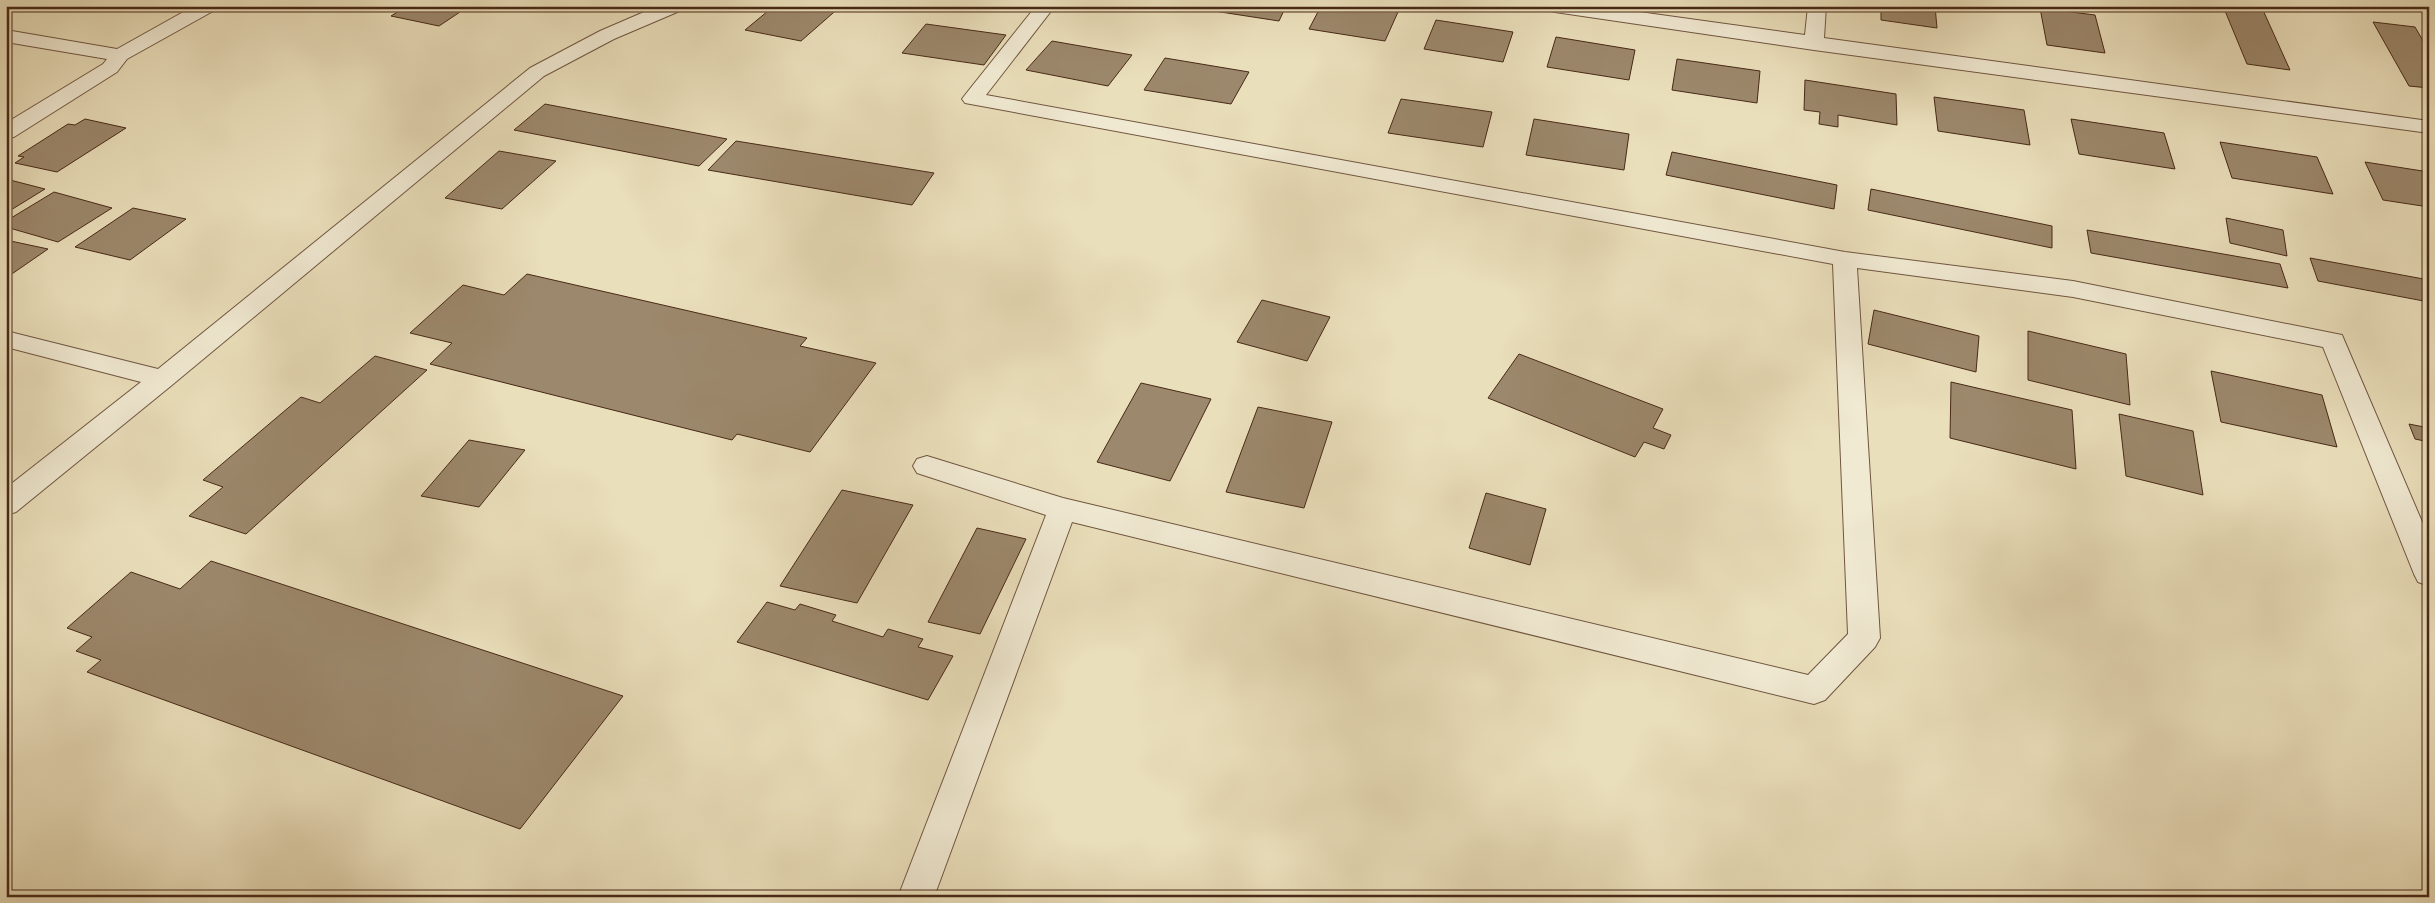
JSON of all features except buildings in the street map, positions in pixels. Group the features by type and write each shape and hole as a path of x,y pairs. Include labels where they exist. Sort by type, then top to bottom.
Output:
{"street":[{"path":"6,132 110,68 120,55 208,6"},
{"path":"6,504 163,379 538,72 607,35 675,6"},
{"path":"1046,6 972,99 1845,259 2072,289 2333,341 2429,574"},
{"path":"1556,6 1814,44 2429,127"},
{"path":"1814,44 1817,6"},
{"path":"6,36 120,55"},
{"path":"927,466 1062,509 1814,690 1864,638 1845,259"},
{"path":"6,339 163,379"},
{"path":"916,897 1062,509"}]}
